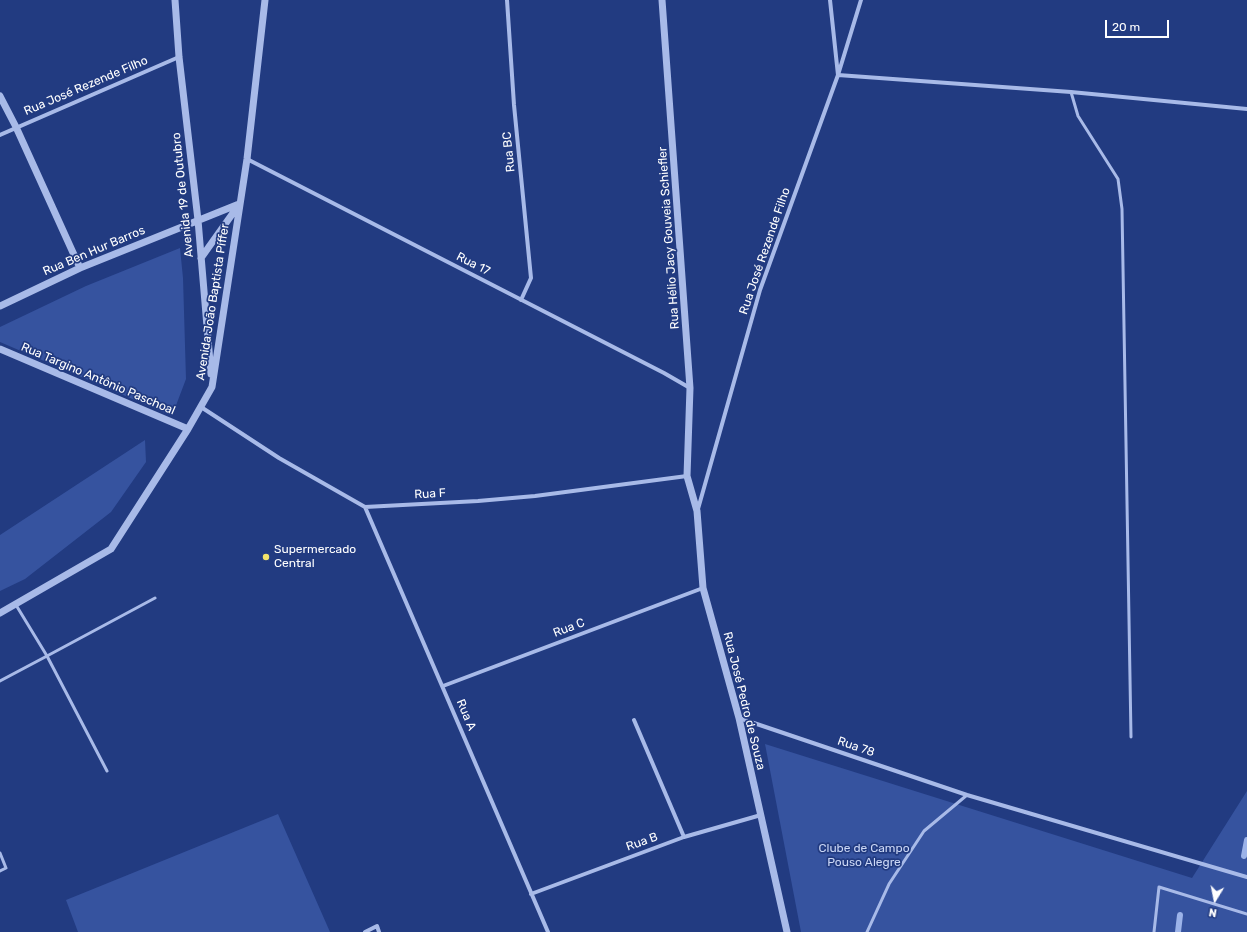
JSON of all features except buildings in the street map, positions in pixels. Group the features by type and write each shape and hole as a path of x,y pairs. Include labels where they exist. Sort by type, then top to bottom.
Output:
{"street":[{"name":"Avenida 19 de Outubro","path":"175,0 179,57 198,220 212,387"},
{"name":"Avenida João Baptista Píffer","path":"0,613 111,549 188,429 212,387 247,158 265,0"},
{"name":"Rua BC","path":"507,0 515,113 531,278 521,300"},
{"name":"Rua Hélio Jacy Gouveia Schiefler","path":"662,0 690,388 687,476"},
{"path":"830,0 838,75 1071,92 1247,109"},
{"name":"Rua José Rezende Filho","path":"697,511 760,290 838,75 861,0"},
{"name":"Rua José Rezende Filho","path":"0,134 179,57"},
{"path":"0,96 16,127 80,268"},
{"name":"Rua 17","path":"247,158 664,373 690,388"},
{"path":"201,258 239,204"},
{"name":"Rua Ben Hur Barros","path":"0,306 80,268 239,204"},
{"name":"Rua Targino Antônio Paschoal","path":"0,349 188,429"},
{"path":"201,407 279,458 365,507"},
{"name":"Rua José Pedro de Souza","path":"687,476 697,511 703,588 739,718 787,932"},
{"name":"Rua F","path":"365,507 534,496 687,476"},
{"name":"Rua A","path":"365,507 548,932"},
{"name":"Rua C","path":"443,686 703,588"},
{"name":"Rua 78","path":"739,718 967,795 1247,877"},
{"path":"634,720 684,837"},
{"name":"Rua B","path":"531,894 684,837 761,815"},
{"path":"365,932 377,926 379,932"}],"lane":[{"path":"1071,92 1078,116 1118,178 1122,209 1131,738"},
{"path":"0,681 155,598"},
{"path":"15,604 48,656 107,771"},
{"path":"867,932 889,884 924,831 967,795"},
{"path":"0,853 6,868 0,871"},
{"path":"1154,932 1159,887 1247,914"}],"green space":[{"path":"180,248 183,278 186,379 172,416 0,342 0,327 86,286"},
{"path":"145,440 146,462 111,512 25,579 0,591 0,535"},
{"name":"Clube de Campo Pouso Alegre","path":"765,744 1192,878 1247,791 1247,932 801,932"},
{"path":"278,814 330,932 78,932 66,900"}],"waterway":[{"path":"1244,856 1247,840"},
{"path":"1178,932 1180,915"}],"place":[{"name":"Supermercado Central","path":"266,557"}]}
